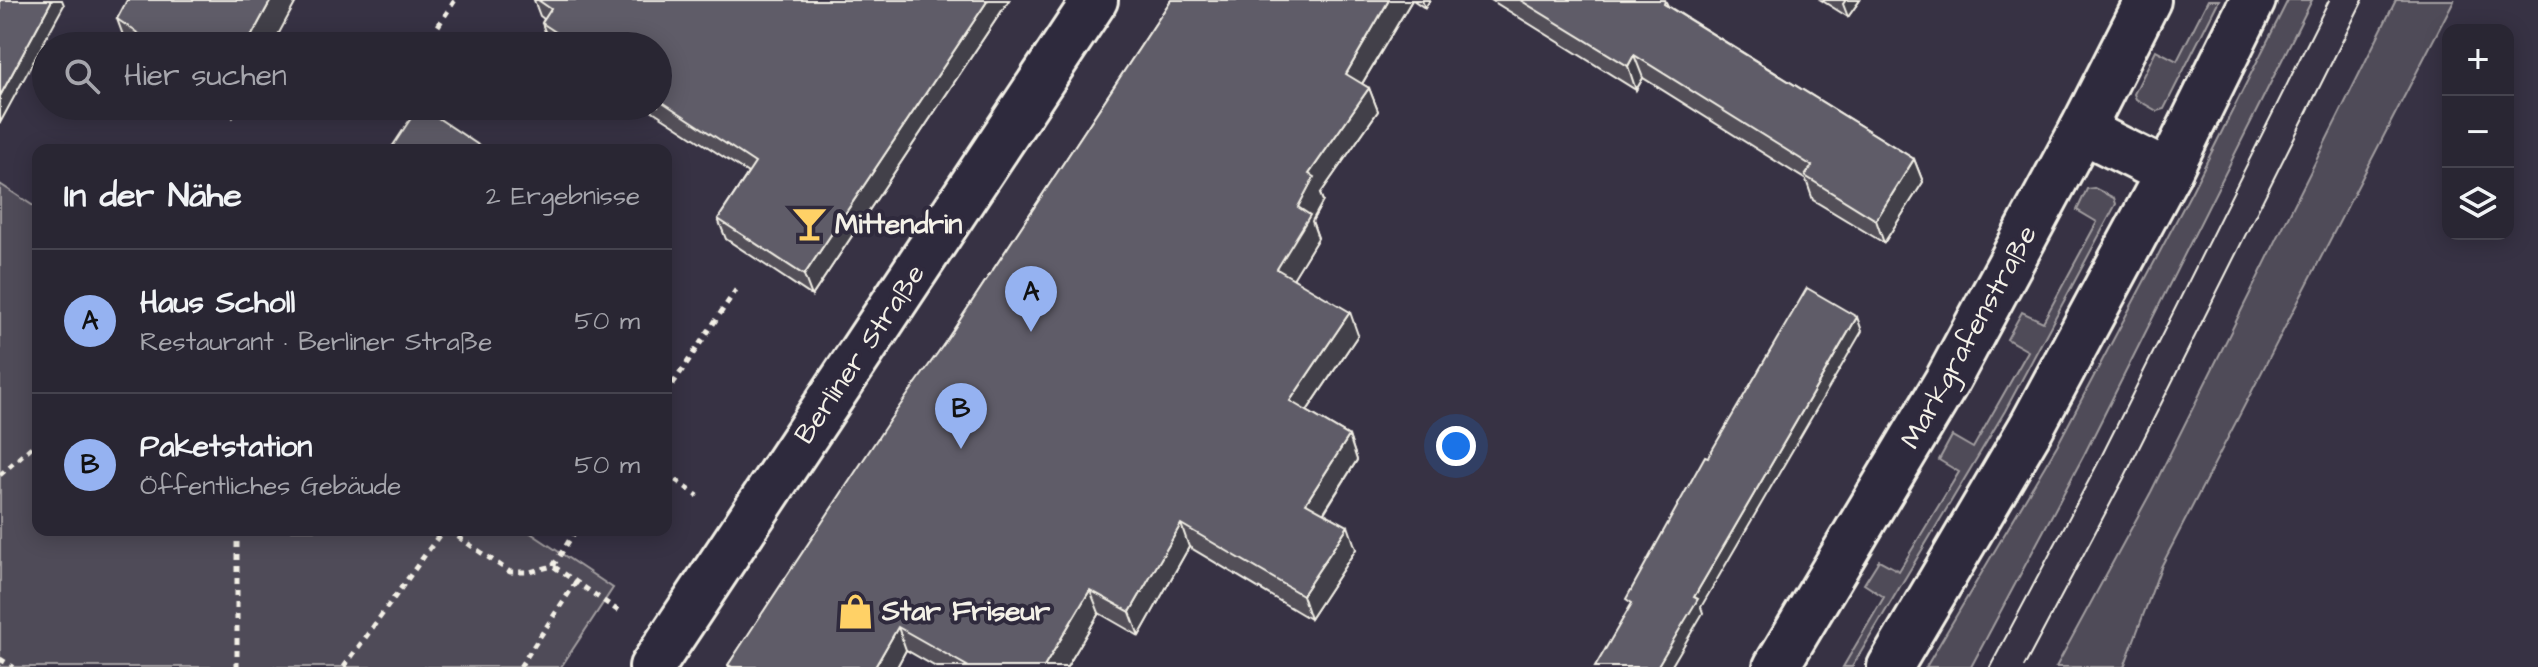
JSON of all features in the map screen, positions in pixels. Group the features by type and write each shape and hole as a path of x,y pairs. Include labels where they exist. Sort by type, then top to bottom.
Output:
{"street":[{"name":"Berliner Straße","path":"659,656 1095,0"},
{"name":"Markgrafenstraße","path":"1776,667 1947,381 2148,0"},
{"path":"1890,667 2032,426 2168,173 2253,0"},
{"path":"2082,130 2168,173"}],"path":[{"path":"434,32 455,0"},
{"path":"672,385 736,290"},
{"path":"0,475 32,446"},
{"path":"237,536 237,667"},
{"path":"344,667 442,536"},
{"path":"455,536 510,572 530,572 553,566 572,536"},
{"path":"553,566 576,582 659,656"},
{"path":"520,667 576,582"},
{"path":"0,659 13,667"}],"shaded area":[{"path":"2208,0 2219,0 2164,109 2157,111 2136,99 2134,94 2156,50 2177,61"},
{"path":"2288,0 2312,0 2084,455 1971,667 1926,667 2059,442 2192,191"},
{"path":"2396,0 2454,0 2161,567 2124,667 2056,667 2151,492"},
{"path":"0,184 32,205 32,536 535,536 613,588 561,667 0,667"},
{"path":"2094,188 2114,198 2116,204 2005,411 1852,667 1843,667 1884,597 1864,584 1879,560 1899,571 1959,472 1939,460 1952,436 1973,448 2028,351 2007,339 2022,312 2043,322 2097,222 2077,210 2087,189"}],"building":[{"path":"0,0 52,0 32,32 0,96"},
{"path":"127,0 271,0 254,32 136,32 117,19"},
{"path":"538,0 988,0 804,275 718,219 755,163 672,108 672,32 556,32 542,23 551,9"},
{"path":"1171,0 1389,0 1346,74 1369,88 1309,174 1314,177 1298,207 1310,215 1277,269 1350,312 1290,401 1349,436 1306,503 1348,526 1302,595 1181,524 1130,612 1090,590 1044,667 969,667 898,627 875,667 728,665 889,421 944,344"},
{"path":"1520,0 1665,0 1664,4 1914,159 1876,220 1805,176 1812,166 1634,55 1628,66"},
{"path":"410,120 441,120 477,144 394,144"},
{"path":"1807,288 1857,317 1694,597 1698,599 1657,667 1595,667 1632,603 1626,599 1705,456 1708,457"}],"tram line":[{"path":"1990,667 2098,463 2329,0"},
{"path":"2024,667 2124,478 2363,0"}],"place":[{"name":"Mittendrin","path":"809,224"},
{"name":"Haus Scholl","path":"1031,332"},
{"name":"Paketstation","path":"961,449"},
{"name":"Star Friseur","path":"856,611"}]}
